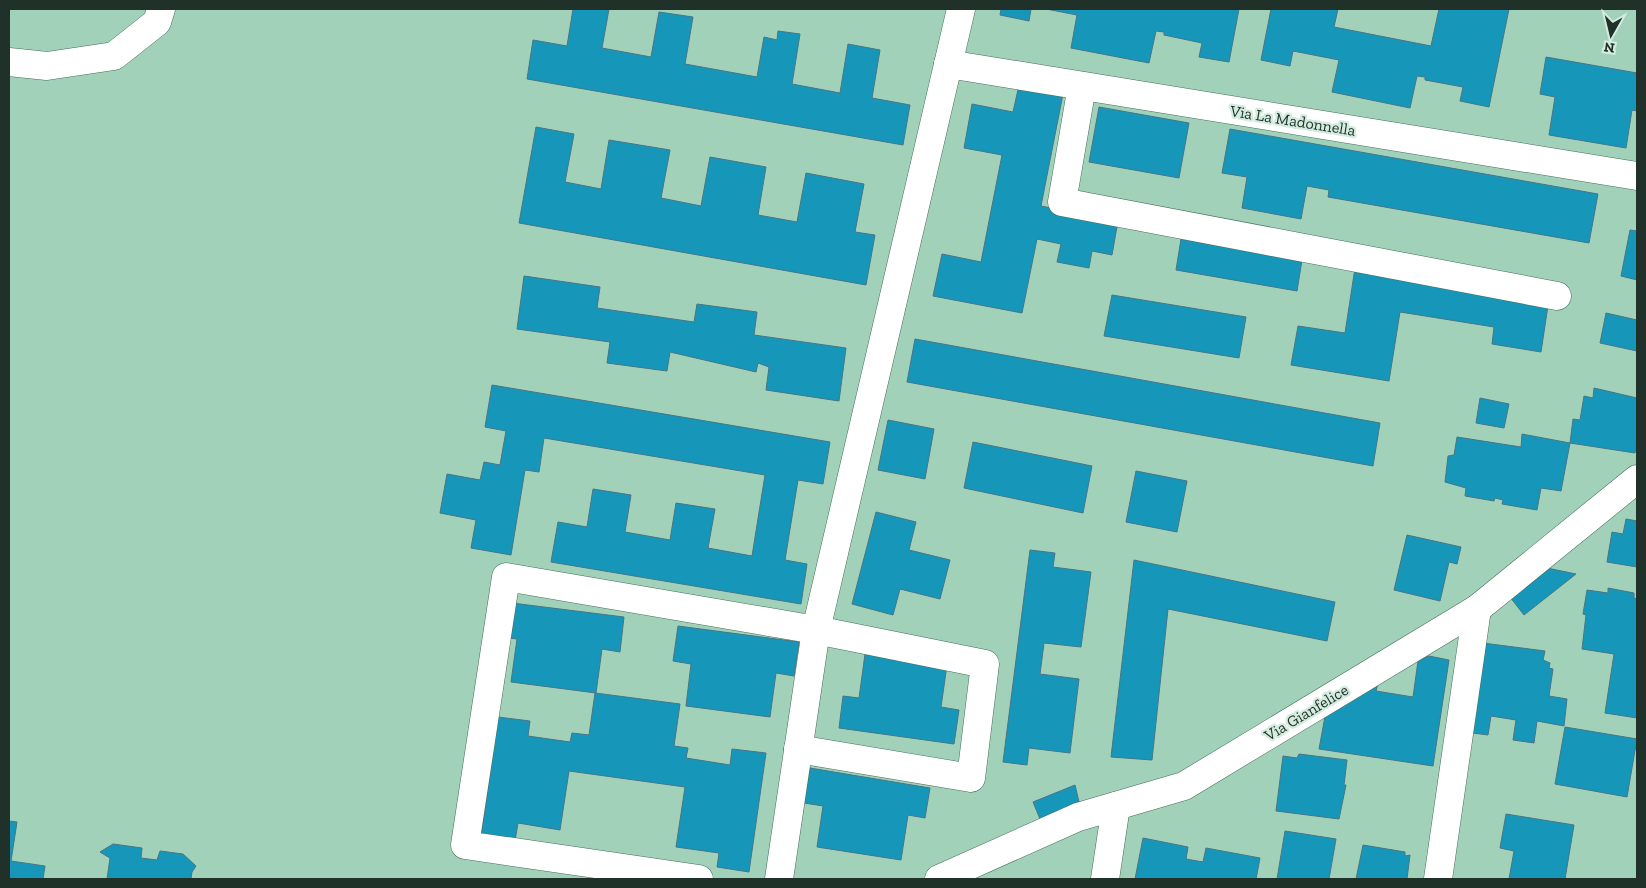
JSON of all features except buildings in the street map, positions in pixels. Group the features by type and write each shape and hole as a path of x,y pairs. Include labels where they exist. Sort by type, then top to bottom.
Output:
{"street":[{"path":"9,62 47,66 114,56 157,22 161,9"},
{"path":"779,879 816,630 961,9"},
{"name":"Via La Madonnella","path":"948,64 1637,176"},
{"path":"1082,86 1062,202 1557,296"},
{"name":"Via Gianfelice","path":"939,879 1078,816 1184,786 1477,609 1637,480"},
{"path":"699,879 465,845 506,577 816,630 985,664 970,778 798,749"},
{"path":"1438,879 1477,609"},
{"path":"1105,879 1116,806"}]}
